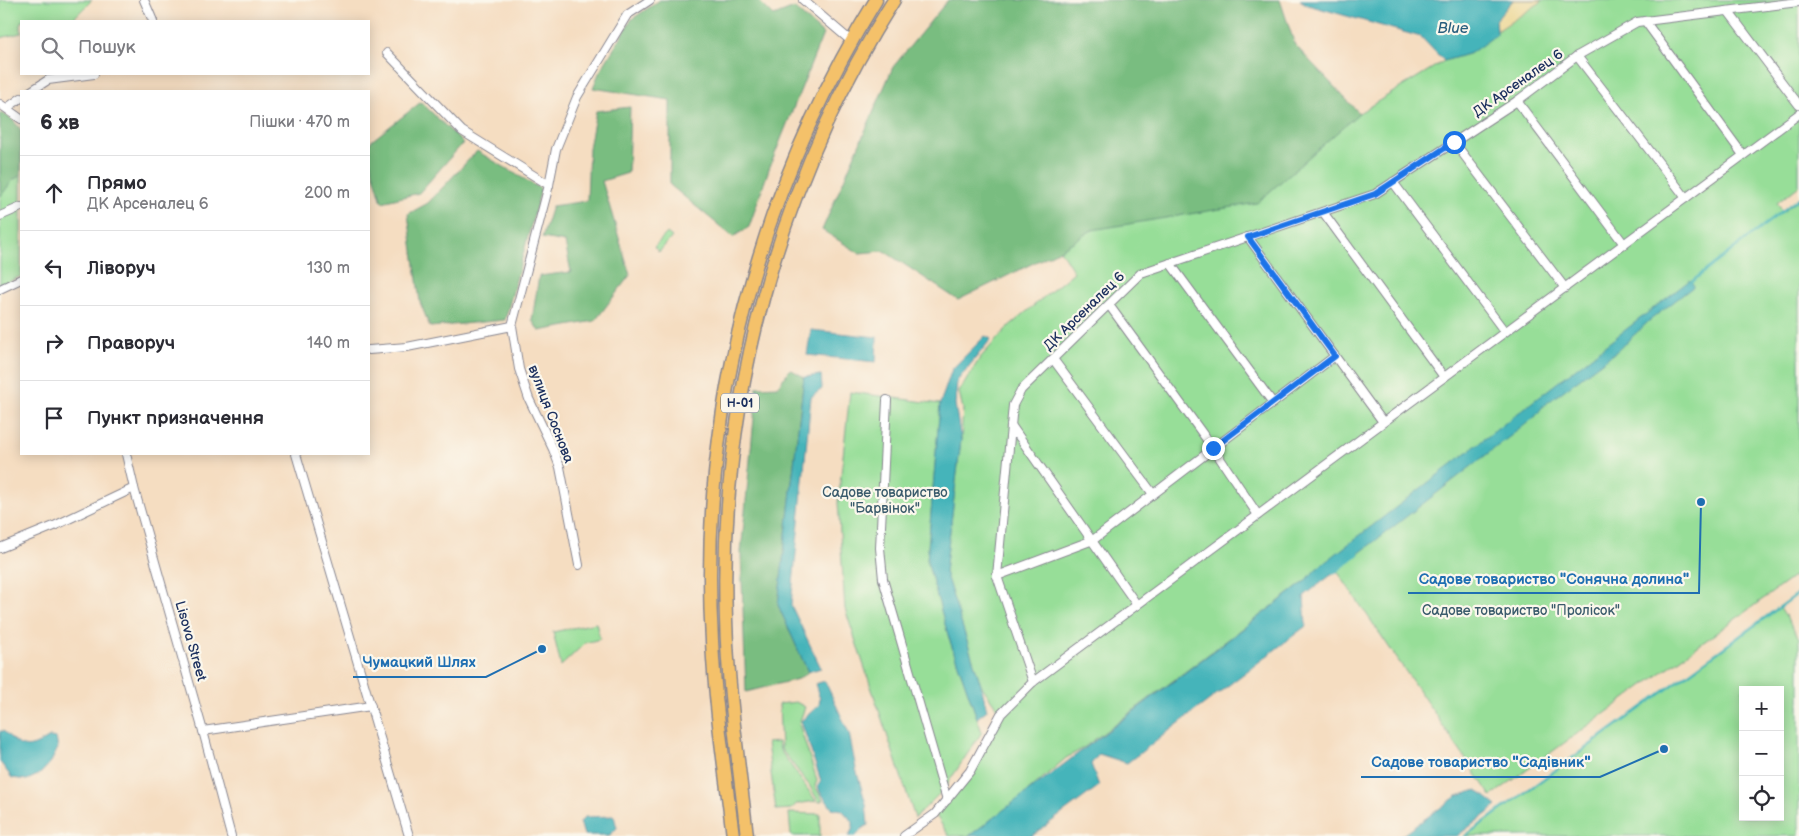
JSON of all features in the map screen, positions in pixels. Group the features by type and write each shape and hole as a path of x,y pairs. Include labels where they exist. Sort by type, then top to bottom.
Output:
{"main road":[{"name":"Н-01","path":"733,836 716,702 711,639 710,573 712,508 718,447 728,383 750,284 762,245 791,167 815,112 851,41 876,0"},
{"name":"Н-01","path":"747,836 726,619 728,506 738,413 768,281 789,214 835,107 894,0"}],"street":[{"path":"144,0 153,20"},
{"path":"370,350 407,346 512,326 549,185 556,149 577,97 627,15 650,0"},
{"path":"803,0 851,41"},
{"name":"ДК Арсеналец 6","path":"1033,682 997,576 1013,405 1021,390 1141,273 1375,194 1517,101 1577,56 1637,22 1799,2"},
{"path":"1728,11 1799,105"},
{"path":"1645,21 1744,155"},
{"path":"387,53 462,131 549,185"},
{"path":"1577,56 1686,198"},
{"path":"33,90 48,80 86,75"},
{"path":"20,98 4,106 20,119"},
{"path":"1517,101 1624,244"},
{"path":"904,836 935,814 947,800 970,771 1001,714 1033,682 1799,114"},
{"path":"1454,142 1564,288"},
{"path":"1393,182 1505,332"},
{"path":"0,216 20,207"},
{"path":"1323,212 1444,377"},
{"path":"1248,237 1383,422"},
{"path":"1170,263 1273,403"},
{"path":"0,289 20,279"},
{"path":"1108,305 1213,448 1258,515"},
{"name":"вулиця Соснова","path":"512,326 519,369 529,399 560,467 579,565"},
{"path":"997,576 1093,540 1335,356"},
{"path":"1053,359 1153,494"},
{"path":"887,400 880,548 883,579 947,800"},
{"path":"1011,426 1137,604"},
{"name":"Lisova Street","path":"126,455 203,731 230,836"},
{"path":"296,455 409,836"},
{"path":"0,548 54,526 134,488"},
{"path":"203,731 370,706"}],"green space":[{"path":"0,0 92,0 73,19 20,20 20,33 0,38"},
{"path":"660,0 758,0 774,16 794,8 823,34 769,169 749,227 733,237 670,185 670,100 593,88 599,73 632,19"},
{"path":"948,0 1280,0 1295,45 1359,113 1257,203 1092,230 1060,250 958,300 884,251 859,253 822,230 893,67"},
{"name":"Садове товариство \"Пролісок\"","path":"1511,0 1799,0 1799,186 1777,203 1783,212 1799,199 1799,573 1491,796 1337,571 1306,581 1082,749 1066,758 1019,799 969,836 949,836 935,814 970,771 1001,714 981,685 945,572 961,440 963,409 959,392 980,358 1008,327 1074,272 1060,250 1088,232 1359,113 1444,61 1471,53"},
{"path":"421,102 463,143 419,193 382,202 370,161 370,142"},
{"path":"630,107 628,173 602,181 630,275 595,321 539,331 532,320 539,276 571,272 565,242 542,238 552,206 587,201 589,148 596,111"},
{"path":"0,112 12,119 20,129 20,176 13,180 0,197"},
{"path":"20,146 20,276 0,286 0,152"},
{"path":"477,151 541,189 505,320 430,327 420,302 408,214 428,203"},
{"path":"667,233 672,237 659,252 654,247"},
{"path":"790,369 804,377 778,605 808,672 798,679 746,692 741,553 757,387 778,386"},
{"name":"Садове товариство \"Барвінок\"","path":"850,392 940,404 927,561 949,638 982,732 944,789 915,818 845,609 838,502"},
{"path":"1780,607 1799,638 1799,836 1466,836"},
{"path":"596,623 600,639 585,643 561,666 553,632"},
{"path":"796,702 805,707 799,724 816,777 815,786 823,800 819,802 809,785 781,749 779,704"},
{"path":"778,742 780,750 816,801 796,804 792,809 776,810 767,743"},
{"path":"789,813 820,814 820,836 791,836"}],"sand":[{"path":"1513,0 1540,0 1541,2 1497,31 1496,20"}],"water":[{"name":"Blue","path":"1300,0 1513,0 1496,20 1497,34 1471,53 1444,61 1421,37 1308,5"},
{"path":"1690,280 1694,286 1649,321 1618,350 1543,406 1535,417 1304,596 1306,626 1127,763 1099,754 1091,764 1099,786 1032,836 969,836 1306,581 1315,570"},
{"path":"811,330 877,337 876,362 807,355"},
{"path":"985,336 991,339 957,381 955,404 961,440 945,572 981,685 987,710 977,718 949,638 927,561 940,404 952,369"},
{"path":"821,375 822,389 811,397 791,605 821,668 808,672 778,605 804,377"},
{"path":"825,681 849,733 856,769 866,804 868,825 856,836 849,836 853,822 842,810 832,808 820,792 818,786 821,781 801,721 819,705 820,699 815,684"},
{"path":"0,731 5,732 20,745 25,746 34,745 50,737 56,738 58,748 51,762 40,774 27,780 12,778 0,762"},
{"path":"1477,790 1497,806 1457,836 1401,836 1457,796"},
{"path":"614,816 617,828 610,835 584,835 580,822 585,817"}],"waterway":[{"path":"1690,283 1799,198"},
{"path":"1333,573 1358,554"},
{"path":"1465,836 1799,593"}],"place":[{"name":"Садове товариство \"Сонячна долина\"","path":"1701,502"},
{"name":"Чумацкий Шлях","path":"542,649"},
{"name":"Садове товариство \"Садівник\"","path":"1664,749"}],"route":[{"path":"1213,448 1335,356 1248,237 1375,194 1454,142"}]}
